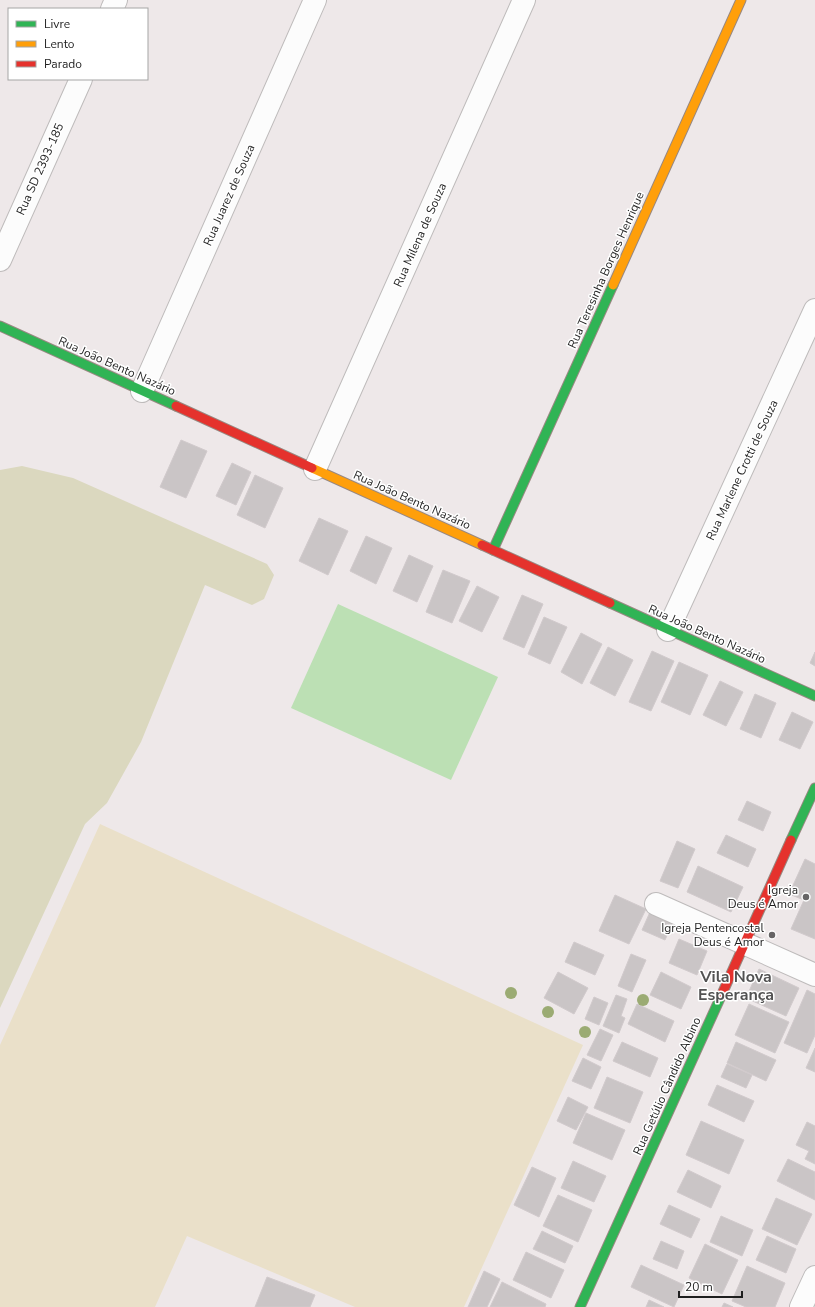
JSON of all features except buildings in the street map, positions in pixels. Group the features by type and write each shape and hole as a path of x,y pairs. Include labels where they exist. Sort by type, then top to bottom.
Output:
{"street":[{"name":"Rua Juarez de Souza","path":"142,391 315,0"},
{"name":"Rua Milena de Souza","path":"315,469 524,0"},
{"name":"Rua Teresinha Borges Henrique","path":"493,550 741,0"},
{"name":"Rua SD 2393-185","path":"0,260 80,80"},
{"name":"Rua Marlene Crotti de Souza","path":"668,630 815,310"},
{"name":"Rua João Bento Nazário","path":"0,326 815,696"},
{"name":"Rua Getúlio Cândido Albino","path":"580,1307 815,788"},
{"path":"656,904 815,975"},
{"path":"802,1307 815,1277"}],"shaded area":[{"path":"22,466 73,478 267,564 274,575 264,599 252,605 205,585 141,742 107,803 85,824 0,1008 0,470"},
{"path":"100,824 583,1045 464,1307 355,1307 187,1236 155,1307 0,1307 0,1045"}],"green space":[{"path":"338,604 498,677 451,780 291,708"}],"traffic: fast":[{"path":"493,550 613,285"},
{"path":"0,326 176,406"},
{"path":"610,603 815,696"},
{"path":"791,840 815,788"},
{"path":"580,1307 722,994"}],"traffic: slow":[{"path":"613,285 741,0"},
{"path":"312,468 482,545"}],"traffic: jam":[{"path":"176,406 312,468"},
{"path":"482,545 610,603"},
{"path":"722,994 791,840"}],"place":[{"name":"Igreja Deus é Amor","path":"806,897"},
{"name":"Igreja Pentencostal Deus é Amor","path":"772,935"}],"district":[{"name":"Vila Nova Esperança","path":"736,986"}]}
